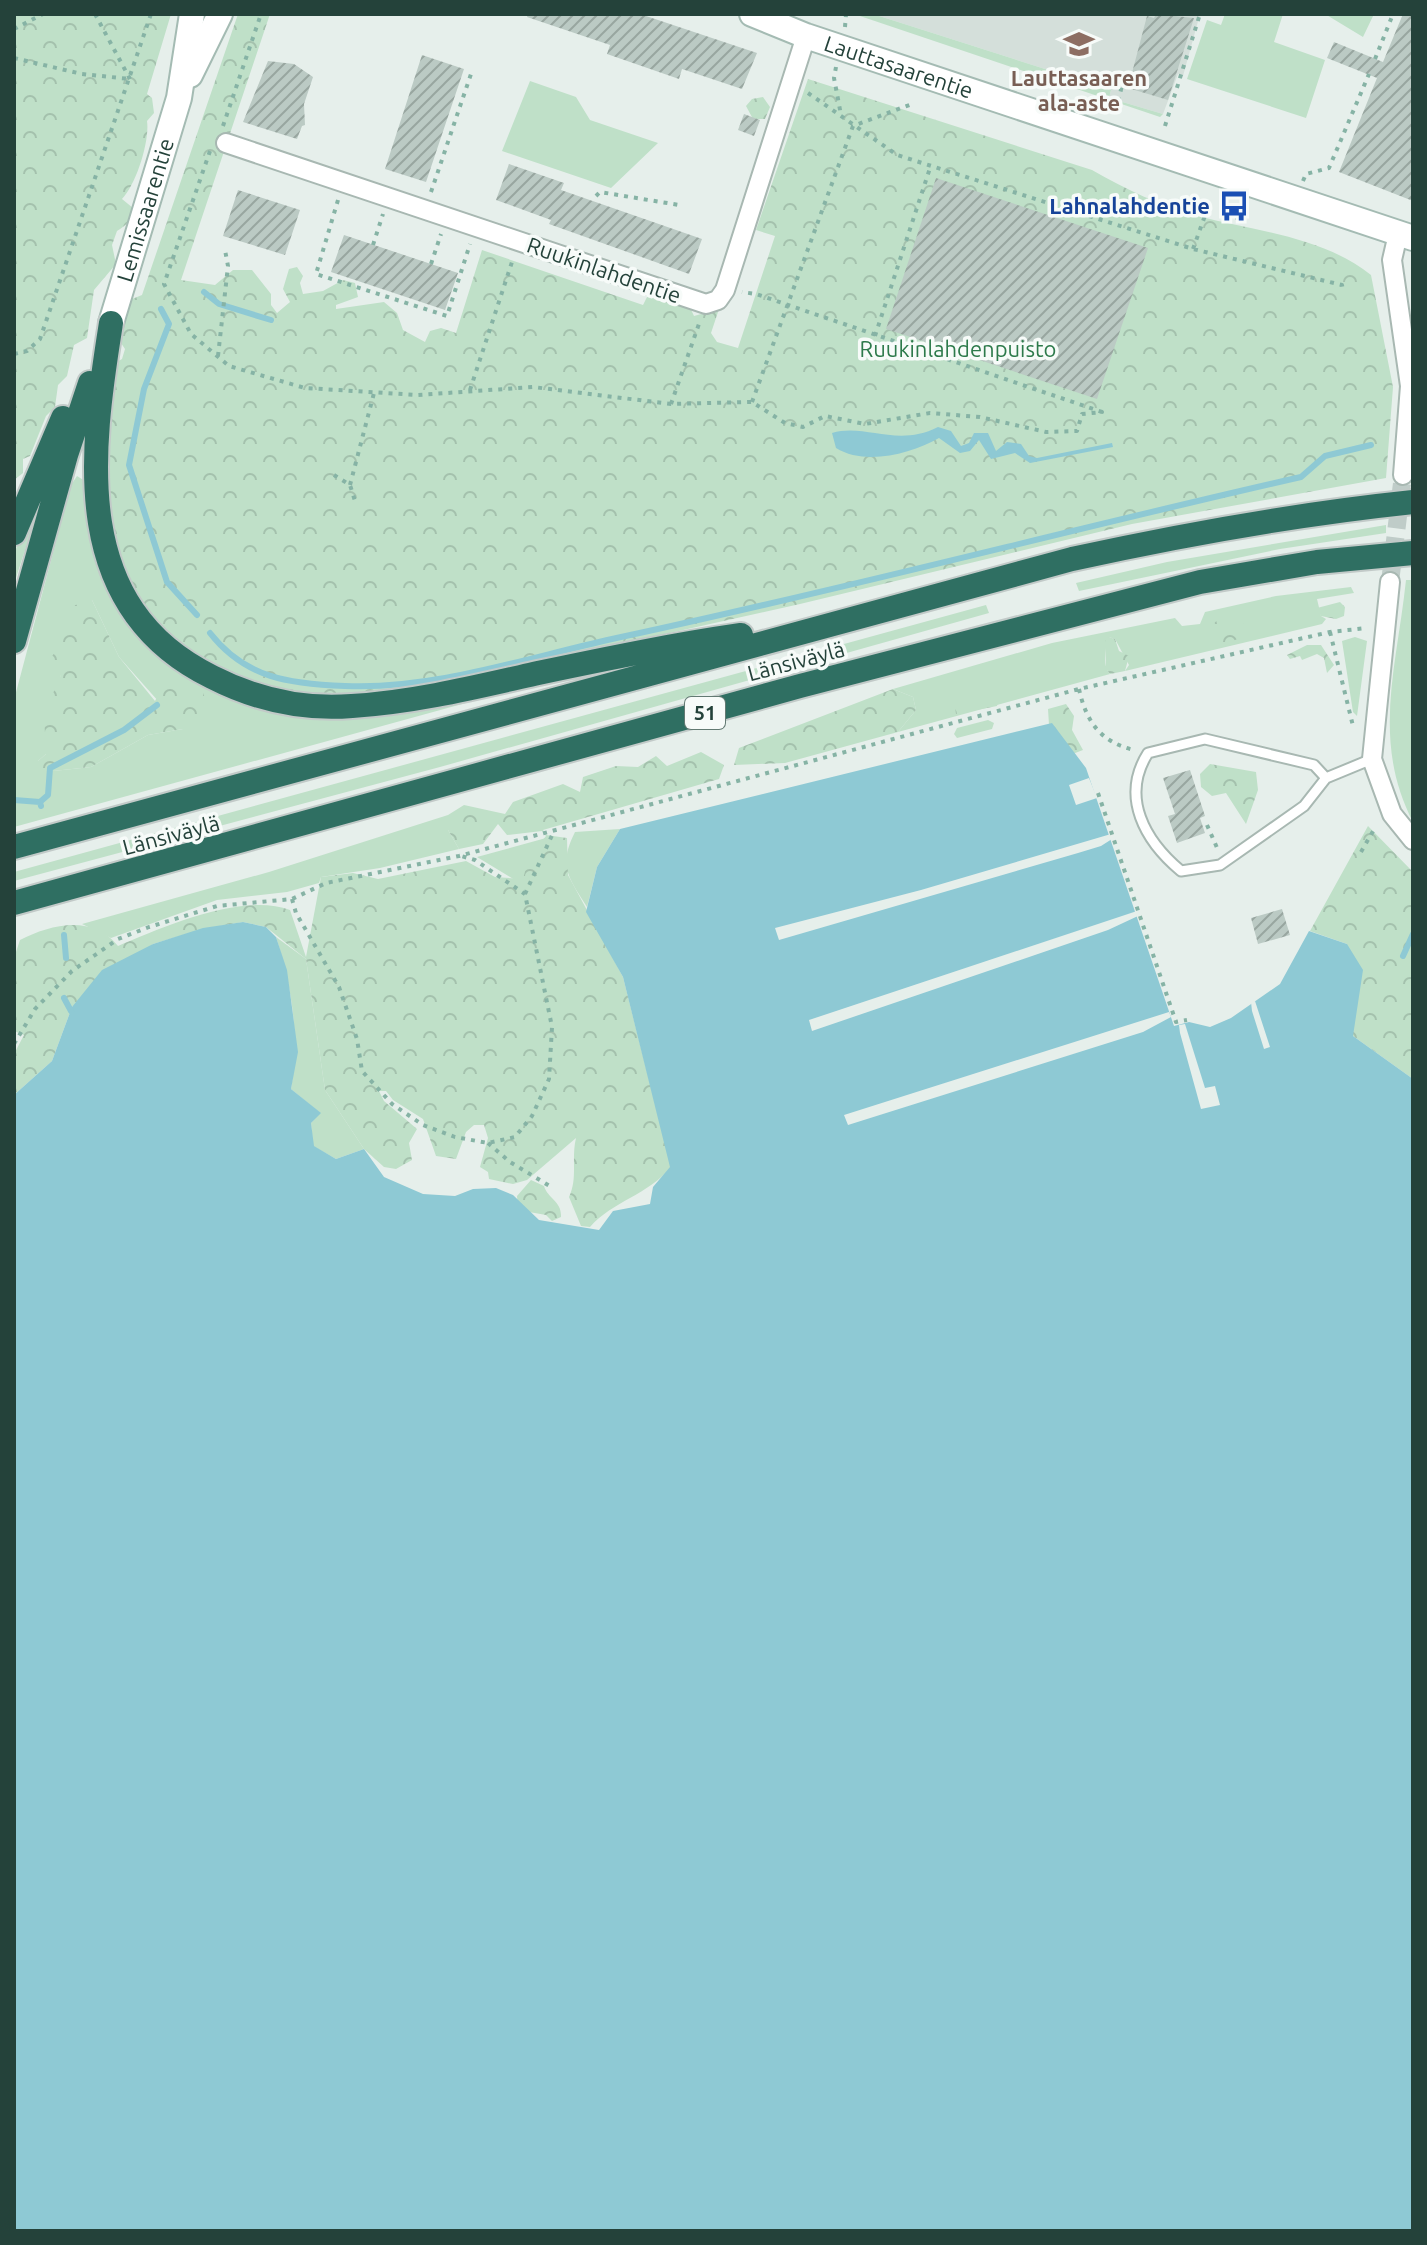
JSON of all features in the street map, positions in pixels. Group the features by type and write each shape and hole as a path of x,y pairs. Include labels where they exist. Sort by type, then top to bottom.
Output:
{"highway":[{"path":"14,533 76,387 111,323"},
{"path":"111,323 97,415 95,451 96,489 105,551 128,605 148,633 194,669 246,693 267,700 332,707 399,702 655,648 846,619"},
{"path":"14,641 66,455 111,323"},
{"name":"Länsiväylä","path":"14,847 1072,559 1192,533 1306,514 1413,502"},
{"name":"Länsiväylä","path":"14,903 800,686 1186,586 1317,562 1413,553"}],"main road":[{"name":"Lemissaarentie","path":"111,323 179,98 192,14"},
{"name":"Lemissaarentie","path":"179,98 220,14"},
{"name":"Lauttasaarentie","path":"752,14 806,36 1406,236"}],"street":[{"path":"725,290 806,36"},
{"name":"Ruukinlahdentie","path":"222,141 706,304 718,300 725,290"},
{"path":"1403,475 1410,386 1392,260 1406,236"},
{"path":"1390,582 1372,759 1392,814 1413,840"}],"lane":[{"path":"1326,778 1314,765 1205,739 1148,753 1139,768 1134,800 1161,855 1181,871 1223,864 1304,806 1326,778 1372,759"}],"path":[{"path":"14,29 43,14"},
{"path":"95,14 130,79"},
{"path":"14,354 27,351 40,339 151,14"},
{"path":"261,14 222,141 208,154 164,284 191,334 229,366 305,388 374,393 418,395 533,387 671,404 752,402 785,423 803,427 825,416 865,424 930,413 980,417 1046,432 1077,431 1082,414 1102,412 756,294 725,290"},
{"path":"846,14 846,21"},
{"path":"1165,126 1200,14"},
{"path":"1375,59 1393,14"},
{"path":"14,58 82,74 130,79"},
{"path":"425,209 472,71"},
{"path":"1297,200 1306,174 1329,168 1369,74"},
{"path":"834,78 841,115"},
{"path":"1116,111 1123,81"},
{"path":"793,83 853,126 877,138 897,155 1193,249 1342,285 1343,291"},
{"path":"752,402 853,126 912,104"},
{"path":"875,336 931,165"},
{"path":"344,182 316,274 447,316 476,226"},
{"path":"596,196 600,192 679,205"},
{"path":"373,245 389,197"},
{"path":"1193,249 1207,210"},
{"path":"1237,220 1239,214"},
{"path":"431,264 447,217"},
{"path":"218,356 228,266 225,250"},
{"path":"470,390 514,256"},
{"path":"671,404 706,304"},
{"path":"355,501 350,485 352,461 374,393"},
{"path":"334,475 350,485"},
{"path":"14,1044 35,1009 72,971 118,939 217,906 292,899 326,883 459,856 1079,689 1330,632 1386,628"},
{"path":"1330,632 1353,726"},
{"path":"1079,689 1091,726 1116,746 1148,753"},
{"path":"1098,793 1176,1022 1187,1020"},
{"path":"1207,825 1223,864"},
{"path":"1361,852 1376,826"},
{"path":"488,1143 515,1137 532,1116 549,1079 552,1027 525,894 554,830"},
{"path":"459,856 475,860 525,894"},
{"path":"292,899 296,913 339,987 357,1039 362,1071 392,1104 423,1125 488,1143 510,1162 553,1188"}],"shaded area":[{"name":"Lauttasaaren ala-aste","path":"873,14 1200,14 1183,76 1178,74 1163,114 1109,98 1111,90"}],"green space":[{"path":"14,14 171,14 147,94 152,98 154,113 147,121 144,151 132,184 122,199 133,208 130,219 117,231 112,245 116,264 94,290 87,338 74,345 67,376 58,385 55,407 46,416 30,456 23,459 23,473 14,480"},
{"name":"Ruukinlahdenpuisto","path":"238,14 270,14 181,280 215,285 233,270 252,270 271,294 271,305 277,313 290,302 283,289 289,269 297,267 303,276 300,283 303,294 323,291 343,280 355,283 358,297 336,305 336,309 384,302 397,313 403,330 425,342 430,331 441,328 456,333 482,250 643,305 648,295 687,301 694,316 719,309 711,333 717,342 738,348 775,236 756,230 808,79 1092,170 1184,212 1311,244 1352,262 1371,275 1393,387 1386,478 1132,524 800,604 459,680 349,697 291,693 243,683 187,655 129,589 103,497 108,367 122,359 125,349 117,337 127,301 142,295"},
{"path":"854,14 873,14 1111,90 1109,98 1163,114 1160,117"},
{"path":"1225,14 1283,14 1274,42 1325,60 1306,118 1187,79 1207,20 1221,25"},
{"path":"1325,14 1374,14 1363,37"},
{"path":"530,81 576,97 590,120 658,143 611,188 502,151"},
{"path":"763,97 770,107 765,119 753,119 746,106 752,99"},
{"path":"77,476 85,481 90,525 123,613 139,637 194,683 235,701 282,714 484,698 14,827 14,700 71,485","holes":["92,600 119,657 183,729 148,735 91,767 53,771 38,761 46,754 61,675"]},
{"path":"36,505 38,510 14,584 14,554 31,510"},
{"path":"1386,525 1386,533 1280,549 1079,591 1076,583 1167,562"},
{"path":"1406,580 1413,580 1413,822 1400,792 1390,733 1393,673"},
{"path":"1351,587 1354,593 1317,599 1321,616 1326,619 1322,624 1125,671 1129,665 1115,639 1109,637 1105,661 1110,674 898,732 916,710 913,697 893,689 1052,643 1175,618 1182,626 1200,624 1205,612 1276,596"},
{"path":"92,600 119,657 155,701 167,678 203,692 206,702 202,720 183,729 148,735 91,767 53,771 44,778 36,771 38,761 46,754 44,714 61,675 48,662 57,649 69,607"},
{"path":"1340,602 1345,607 1344,616 1336,619 1321,616 1317,608"},
{"path":"986,605 989,613 440,767 14,881 14,872"},
{"path":"1237,616 1243,623 1244,637 1217,646 1198,647 1212,638 1210,626 1222,617"},
{"path":"1109,637 1115,639 1119,651 1129,656 1125,671 1110,674 1106,669 1105,641"},
{"path":"1355,637 1367,641 1357,716 1353,712 1342,641"},
{"path":"1307,645 1321,645 1334,665 1327,673 1324,658 1317,654 1302,660 1300,656 1290,659 1287,655"},
{"path":"893,689 913,697 916,710 898,732 785,763 734,765 739,748"},
{"path":"985,691 999,697 997,706 956,714 954,700 979,699"},
{"path":"1066,704 1074,716 1072,730 1083,750 1070,755 1049,725 1048,709"},
{"path":"988,720 994,723 992,729 957,738 954,734 957,728"},
{"path":"701,752 724,765 719,779 543,830 546,835 567,838 568,875 623,977 671,1167 652,1185 609,1211 590,1227 581,1226 569,1197 576,1138 527,1180 513,1184 489,1179 488,1172 480,1167 488,1138 484,1125 474,1125 466,1132 456,1159 436,1156 423,1119 393,1100 386,1091 379,1091 384,1101 417,1129 409,1143 412,1160 396,1169 384,1167 364,1149 325,1090 306,959 266,927 243,922 203,929 153,944 72,1007 52,1061 14,1095 14,1054 24,1035 14,1031 14,958 20,940 58,926 71,925 96,929 118,946 203,914 250,905 271,906 290,910 306,957 321,877 353,873 378,879 466,861 495,877 523,879 529,857 546,836 542,831 507,835 498,824 483,844 459,849 448,830 448,815 464,805 505,814 513,802 563,784 580,792 583,777 616,766 638,767 656,756 667,766"},
{"path":"1210,764 1256,772 1258,790 1246,824 1226,793 1212,796 1201,787 1200,774"},
{"path":"448,815 448,830 459,849 380,868 321,877 319,883 287,892 217,900 111,938 82,924 269,872"},
{"path":"1368,826 1413,872 1413,1079 1353,1036 1347,944 1310,931"},
{"path":"620,829 597,867 587,907 570,879 566,863 575,832"},
{"path":"546,838 523,885 477,857"},
{"path":"276,937 306,959 325,1090 364,1149 336,1159 313,1146 311,1123 320,1113 291,1089 295,1051 293,1013"},
{"path":"531,1180 544,1186 559,1207 561,1217 552,1221 546,1215 518,1210 517,1196"}],"water":[{"path":"938,427 951,431 961,446 969,443 974,433 988,433 996,451 1007,442 1021,444 1029,456 1037,458 1112,443 1113,447 1030,463 1015,453 991,459 979,440 970,451 960,453 939,438 902,453 874,457 836,448 832,433 857,431 909,435"},
{"path":"1052,723 1086,768 1174,1026 1189,1022 1210,1027 1231,1018 1280,984 1309,931 1347,944 1363,970 1353,1036 1413,1079 1413,2231 14,2231 14,1095 52,1061 72,1007 102,970 153,944 203,928 243,922 266,927 276,937 287,970 298,1052 291,1089 321,1113 311,1123 314,1146 336,1159 364,1149 384,1177 423,1194 455,1196 473,1189 496,1188 513,1195 539,1220 599,1230 613,1211 650,1204 653,1187 670,1167 623,977 586,912 597,867 620,829"}],"pier":[{"path":"1089,778 1097,798 1076,805 1069,785"},
{"path":"1111,834 1112,839 1101,846 779,940 775,928 921,890"},
{"path":"1137,911 1138,916 1108,930 812,1031 809,1020"},
{"path":"1255,1001 1270,1047 1264,1049 1252,1011 1251,1002"},
{"path":"1169,1012 1171,1017 1143,1032 848,1125 844,1115"},
{"path":"1185,1024 1205,1088 1215,1086 1220,1105 1201,1109 1180,1033 1179,1025"}],"building":[{"path":"528,14 640,14 757,53 742,89 682,69 679,79 607,54 610,45 527,17"},
{"path":"1156,14 1194,18 1168,100 1128,88 1147,16 1154,18"},
{"path":"1403,14 1413,14 1413,201 1339,172 1377,78 1327,58 1334,42 1383,62"},
{"path":"422,55 464,69 426,182 385,169"},
{"path":"268,61 294,64 313,77 304,104 305,125 297,139 243,122"},
{"path":"744,114 760,120 754,136 738,130"},
{"path":"509,164 564,183 561,190 702,239 689,274 549,224 551,220 496,200"},
{"path":"936,178 1148,248 1097,399 886,329"},
{"path":"238,190 300,210 285,255 223,236"},
{"path":"344,235 458,273 445,310 331,272"},
{"path":"1190,770 1205,816 1200,818 1205,833 1177,843 1168,816 1175,814 1163,778"},
{"path":"1282,909 1290,935 1258,944 1251,918"}],"waterway":[{"path":"204,292 219,304 271,320"},
{"path":"161,309 169,324 144,389 129,465 167,582 197,615"},
{"path":"210,633 238,660 270,676 287,680 325,685 378,686 446,678 1301,477 1325,456 1371,445"},
{"path":"40,802 48,795 50,768 124,730 157,705"},
{"path":"14,800 40,802 41,806"},
{"path":"1403,956 1413,934"},
{"path":"64,935 66,958"},
{"path":"64,998 71,1011"}],"tunnel":[{"path":"1390,582 1403,475"}],"place":[{"name":"Lauttasaaren ala-aste","path":"1079,44"},
{"name":"Lahnalahdentie","path":"1234,206"}]}
